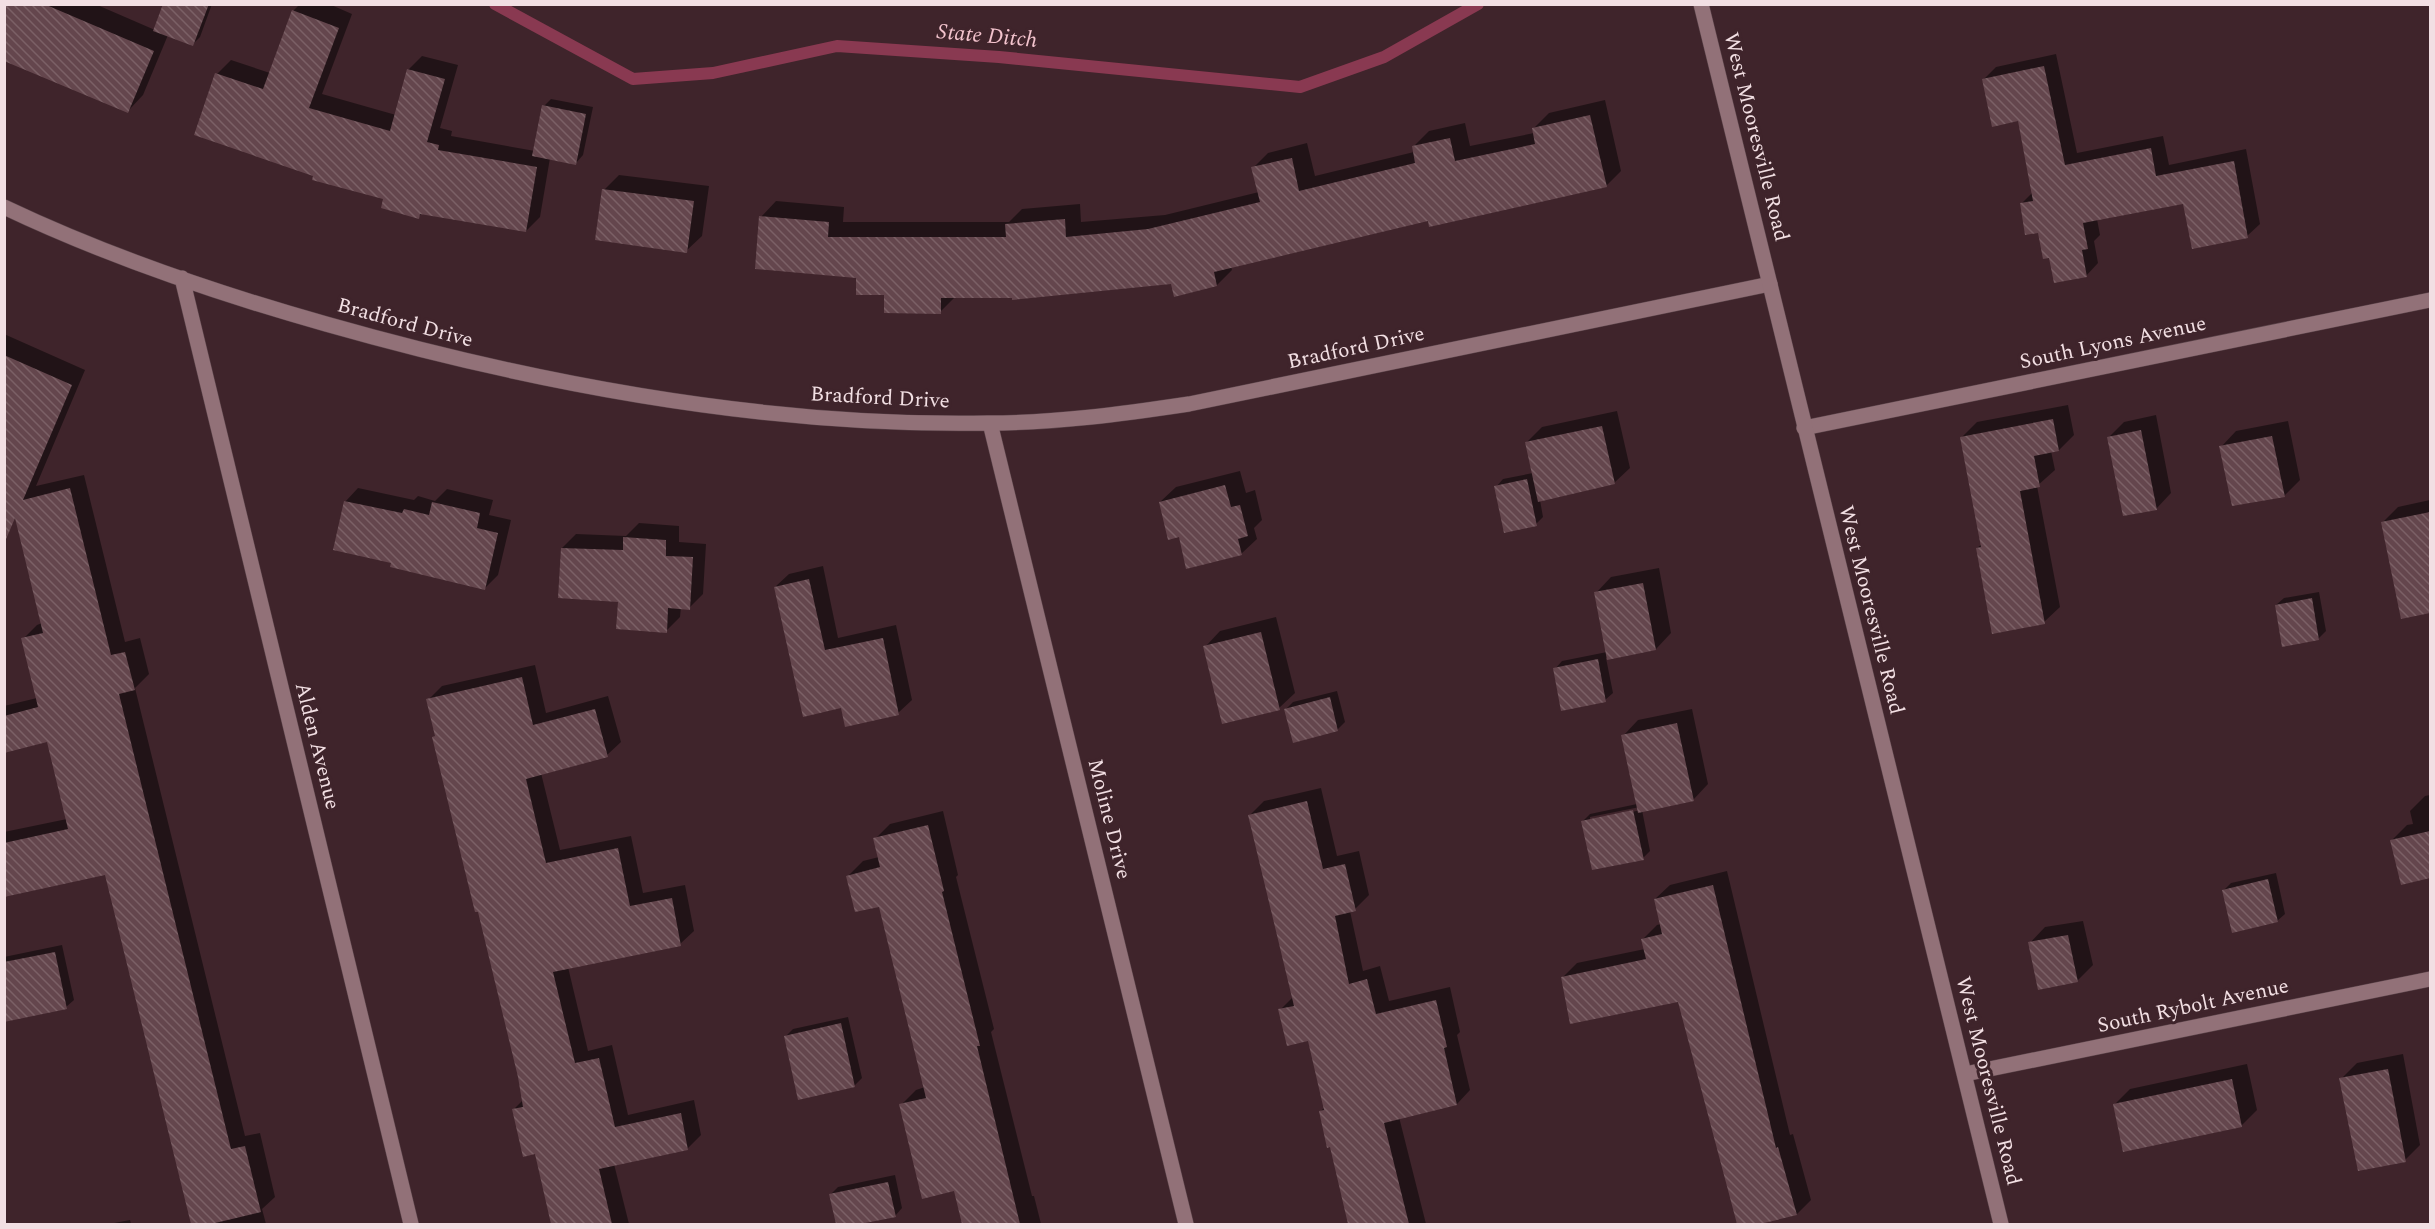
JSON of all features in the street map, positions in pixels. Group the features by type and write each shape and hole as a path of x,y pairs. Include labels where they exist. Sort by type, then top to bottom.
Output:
{"street":[{"name":"West Mooresville Road","path":"1701,4 2001,1224"},
{"name":"Bradford Drive","path":"4,207 66,235 182,278 270,309 380,341 529,375 643,395 869,421 990,423 1112,415 1189,404 1770,284"},
{"name":"Alden Avenue","path":"182,278 411,1224"},
{"name":"South Lyons Avenue","path":"1804,428 2430,300"},
{"name":"Moline Drive","path":"990,423 1186,1224"},
{"name":"South Rybolt Avenue","path":"1965,1074 2430,979"}],"building":[{"path":"4,4 44,4 154,51 128,113 4,61"},
{"path":"163,4 209,4 193,46 153,31"},
{"path":"292,10 339,28 309,108 390,131 407,69 445,79 427,142 439,145 438,150 537,167 526,232 420,214 419,219 381,208 383,199 312,180 313,176 194,135 215,73 263,89"},
{"path":"2044,66 2065,165 2151,148 2156,176 2234,161 2248,238 2192,249 2183,204 2083,223 2088,249 2082,250 2087,277 2054,283 2049,258 2043,259 2038,233 2025,235 2020,203 2033,201 2018,121 1992,127 1982,79"},
{"path":"542,105 586,114 576,165 532,156"},
{"path":"1590,115 1607,187 1429,227 1428,221 1214,272 1217,286 1174,297 1171,284 1012,300 1012,298 941,298 941,314 884,313 884,295 856,295 856,278 755,269 759,216 829,222 828,237 1006,237 1005,224 1065,219 1066,237 1148,229 1260,202 1251,167 1292,158 1299,191 1415,163 1412,146 1450,138 1455,161 1535,144 1532,128"},
{"path":"602,189 694,201 687,253 595,240"},
{"path":"4,355 72,385 23,500 70,488 111,655 125,652 135,690 119,694 231,1149 245,1146 261,1212 211,1224 191,1224 105,875 4,897 4,843 68,829 47,742 4,753 4,716 38,707 21,638 43,633 15,518 4,544"},
{"path":"2053,419 2059,451 2034,456 2040,487 2020,491 2045,624 1992,634 1976,548 1981,547 1960,437"},
{"path":"1602,426 1615,484 1538,502 1525,442"},
{"path":"2141,430 2157,510 2123,516 2107,437"},
{"path":"2272,436 2285,497 2232,506 2219,446"},
{"path":"1527,479 1537,526 1504,533 1494,486"},
{"path":"1225,485 1231,507 1240,505 1248,536 1238,539 1242,555 1186,569 1179,537 1168,540 1159,502"},
{"path":"344,501 402,513 404,509 429,515 432,502 480,513 477,528 498,533 485,590 390,567 391,563 333,550"},
{"path":"2430,512 2430,613 2401,619 2381,522"},
{"path":"623,537 666,540 666,556 693,557 690,610 668,608 667,633 616,629 618,602 558,598 561,548 623,550"},
{"path":"809,579 825,650 883,638 899,715 845,727 841,708 803,717 774,587"},
{"path":"1643,583 1656,650 1607,660 1594,592"},
{"path":"2312,598 2319,640 2282,647 2275,605"},
{"path":"1261,632 1280,710 1222,724 1203,646"},
{"path":"1598,659 1606,702 1561,711 1553,668"},
{"path":"522,677 533,725 595,709 608,757 526,779 546,863 618,848 630,906 672,898 681,946 553,972 575,1063 599,1058 615,1127 681,1113 688,1150 599,1169 612,1224 551,1224 535,1154 523,1157 512,1109 523,1107 518,1077 432,737 435,736 426,699"},
{"path":"1330,697 1338,731 1293,743 1284,709"},
{"path":"1677,723 1694,801 1638,813 1621,735"},
{"path":"1307,801 1323,869 1345,864 1356,911 1335,916 1349,984 1367,979 1376,1014 1436,1000 1457,1105 1384,1123 1409,1224 1348,1224 1330,1147 1327,1148 1319,1111 1324,1110 1308,1041 1287,1046 1278,1009 1294,1006 1248,815"},
{"path":"1633,810 1644,860 1592,870 1581,821"},
{"path":"928,825 980,1046 977,1046 1020,1224 962,1224 954,1191 922,1199 899,1104 926,1098 879,907 855,912 846,876 880,867 873,838"},
{"path":"2430,831 2430,878 2401,885 2390,840"},
{"path":"2268,879 2278,922 2232,933 2222,890"},
{"path":"1713,885 1776,1148 1778,1147 1797,1215 1760,1224 1737,1224 1678,1002 1570,1024 1561,977 1646,959 1641,939 1662,934 1654,899"},
{"path":"2068,935 2078,982 2038,990 2028,942"},
{"path":"55,952 67,1009 4,1022 4,962"},
{"path":"841,1023 855,1087 798,1100 784,1036"},
{"path":"2388,1069 2406,1162 2358,1171 2339,1078"},
{"path":"2232,1079 2242,1127 2123,1152 2113,1104"},
{"path":"888,1182 896,1217 860,1224 836,1224 829,1194"}],"waterway":[{"name":"State Ditch","path":"495,4 633,79 713,73 837,46 999,57 1300,87 1384,57 1478,4"}]}
